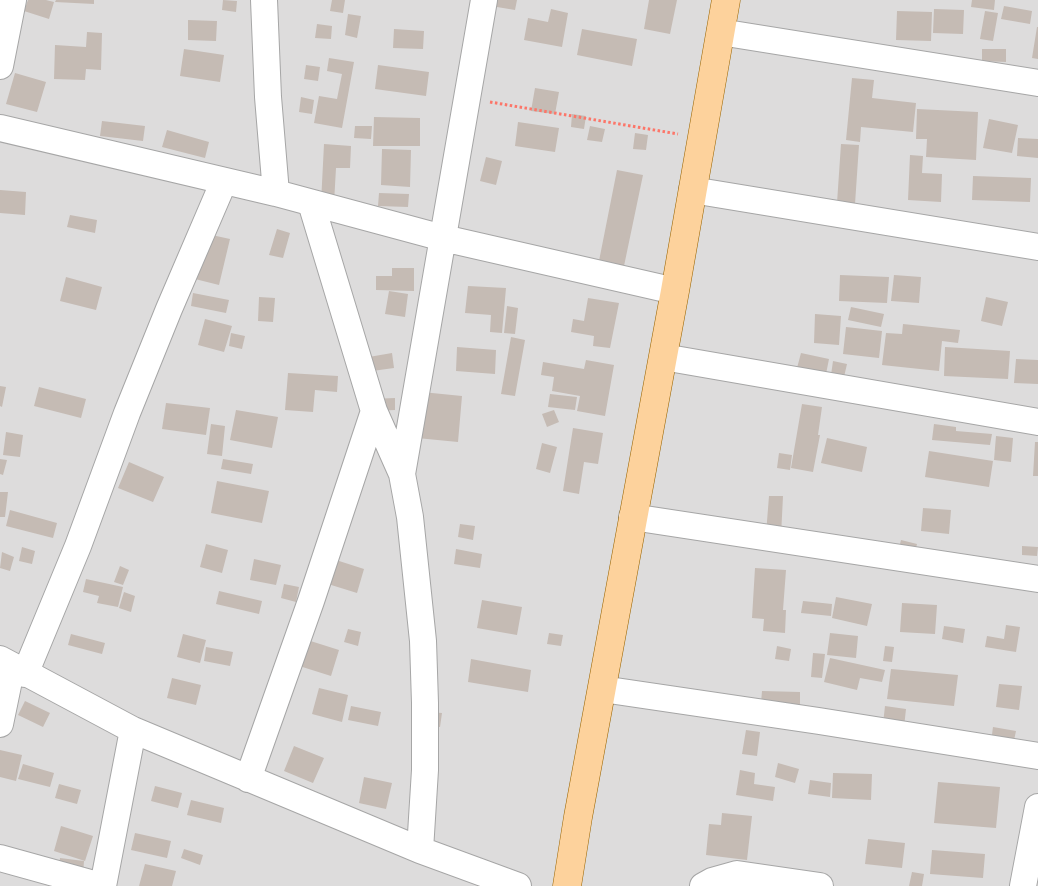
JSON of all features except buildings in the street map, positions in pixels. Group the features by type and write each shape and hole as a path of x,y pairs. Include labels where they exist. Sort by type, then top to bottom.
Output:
{"main road":[{"path":"567,886 726,0"}],"street":[{"path":"0,66 13,0"},
{"path":"264,0 268,97 276,194"},
{"path":"402,474 484,0"},
{"path":"720,32 1038,83"},
{"path":"0,128 224,181 443,238 675,291"},
{"path":"0,724 12,666 78,546 127,413 224,181"},
{"path":"692,190 1038,247"},
{"path":"311,203 374,411 402,474 410,517 423,641 425,770 420,850"},
{"path":"663,357 1038,422"},
{"path":"248,778 374,411"},
{"path":"632,517 1038,579"},
{"path":"12,666 133,730 420,850 518,886"},
{"path":"602,689 1038,756"},
{"path":"0,858 102,886 133,730"},
{"path":"1023,886 1038,807"},
{"path":"703,886 712,881 737,874 820,886"}],"path":[{"path":"467,98 702,138"}],"shaded area":[{"path":"0,0 1038,0 1038,886 0,886"}]}
